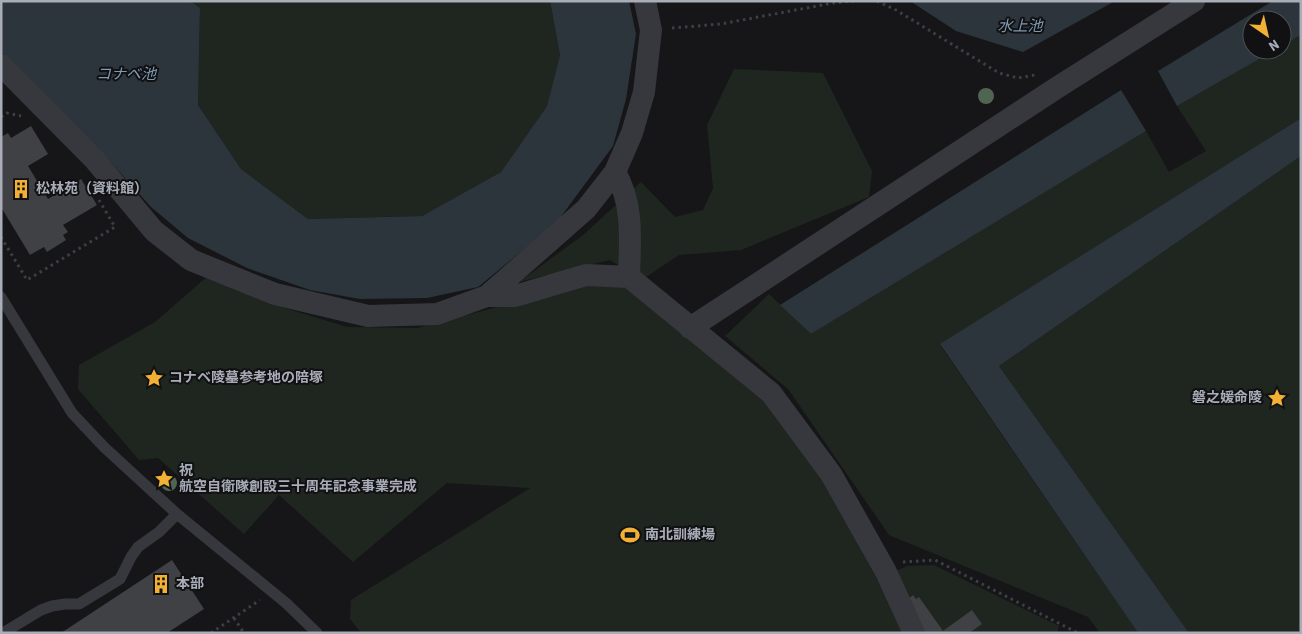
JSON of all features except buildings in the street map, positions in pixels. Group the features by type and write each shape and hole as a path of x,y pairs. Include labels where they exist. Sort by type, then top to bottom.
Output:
{"street":[{"path":"487,296 586,209 615,172 632,133 644,92 651,30 646,1"},
{"path":"690,328 1058,87 1194,1"},
{"path":"1,65 94,158 154,231 190,260 275,294 368,316 437,314 487,296 515,296 586,275 629,277 771,393 831,474 886,572 914,633"},
{"path":"615,172 623,184 628,201 630,234 629,277"}],"lane":[{"path":"1,297 72,413 104,447 177,514 273,592 317,633"},
{"path":"3,633 41,610 66,604 80,604 120,579 138,547 159,532 177,514"}],"path":[{"path":"651,30 721,24 833,3 854,1"},
{"path":"877,1 896,10 999,73 1018,78 1042,72"},
{"path":"15,110 22,116"},
{"path":"1,117 7,113 30,118"},
{"path":"1,237 27,280 115,227 97,197"},
{"path":"886,572 903,562 935,560 1078,633"},
{"path":"211,633 273,592"},
{"path":"234,618 244,633"}],"shaded area":[{"path":"190,1 550,1 560,55 547,106 501,172 422,216 308,219 241,169 198,105 200,9"},
{"path":"1301,35 1301,118 940,345 1138,633 1100,633 1088,617 889,535 788,389 725,336 769,294 811,334 1146,131 1169,172 1206,151 1177,106 1258,60 1292,60 1292,40"},
{"path":"734,69 823,73 872,171 869,197 741,250 679,255 646,277 658,290 610,260 519,282 583,235 641,182 675,217 703,210 713,188 707,125"},
{"path":"1301,156 1301,633 1189,633 999,366"},
{"path":"209,275 272,304 347,327 417,328 604,279 624,286 767,396 809,453 906,633 361,633 350,619 351,600 530,488 447,483 353,562 279,495 244,534 158,458 139,460 78,389 79,365 155,322"},
{"path":"934,565 1059,626 1057,633 921,633 887,575 907,566"}],"water":[{"name":"コナベ池","path":"1,1 190,1 200,8 198,105 241,169 308,219 422,216 501,172 547,106 560,55 550,1 629,1 636,34 626,99 613,146 557,222 478,287 427,298 360,299 310,290 247,268 188,238 151,207 97,147 1,52"},
{"name":"水上池","path":"910,1 1115,1 1023,52 956,31"},
{"path":"1273,1 1301,1 1301,35 1292,40 1292,10 1258,10"},
{"path":"1242,20 1242,60 1258,60 1177,106 1158,71"},
{"path":"1121,90 1146,131 811,334 780,305"},
{"path":"1301,118 1301,156 999,366 1189,633 1138,633 940,344"}],"place":[{"name":"松林苑（資料館）","path":"21,189"},
{"name":"コナベ陵墓参考地の陪塚","path":"154,378"},
{"name":"磐之媛命陵","path":"1277,398"},
{"name":"祝 航空自衛隊創設三十周年記念事業完成","path":"164,479"},
{"name":"南北訓練場","path":"630,535"},
{"name":"本部","path":"161,584"}]}
